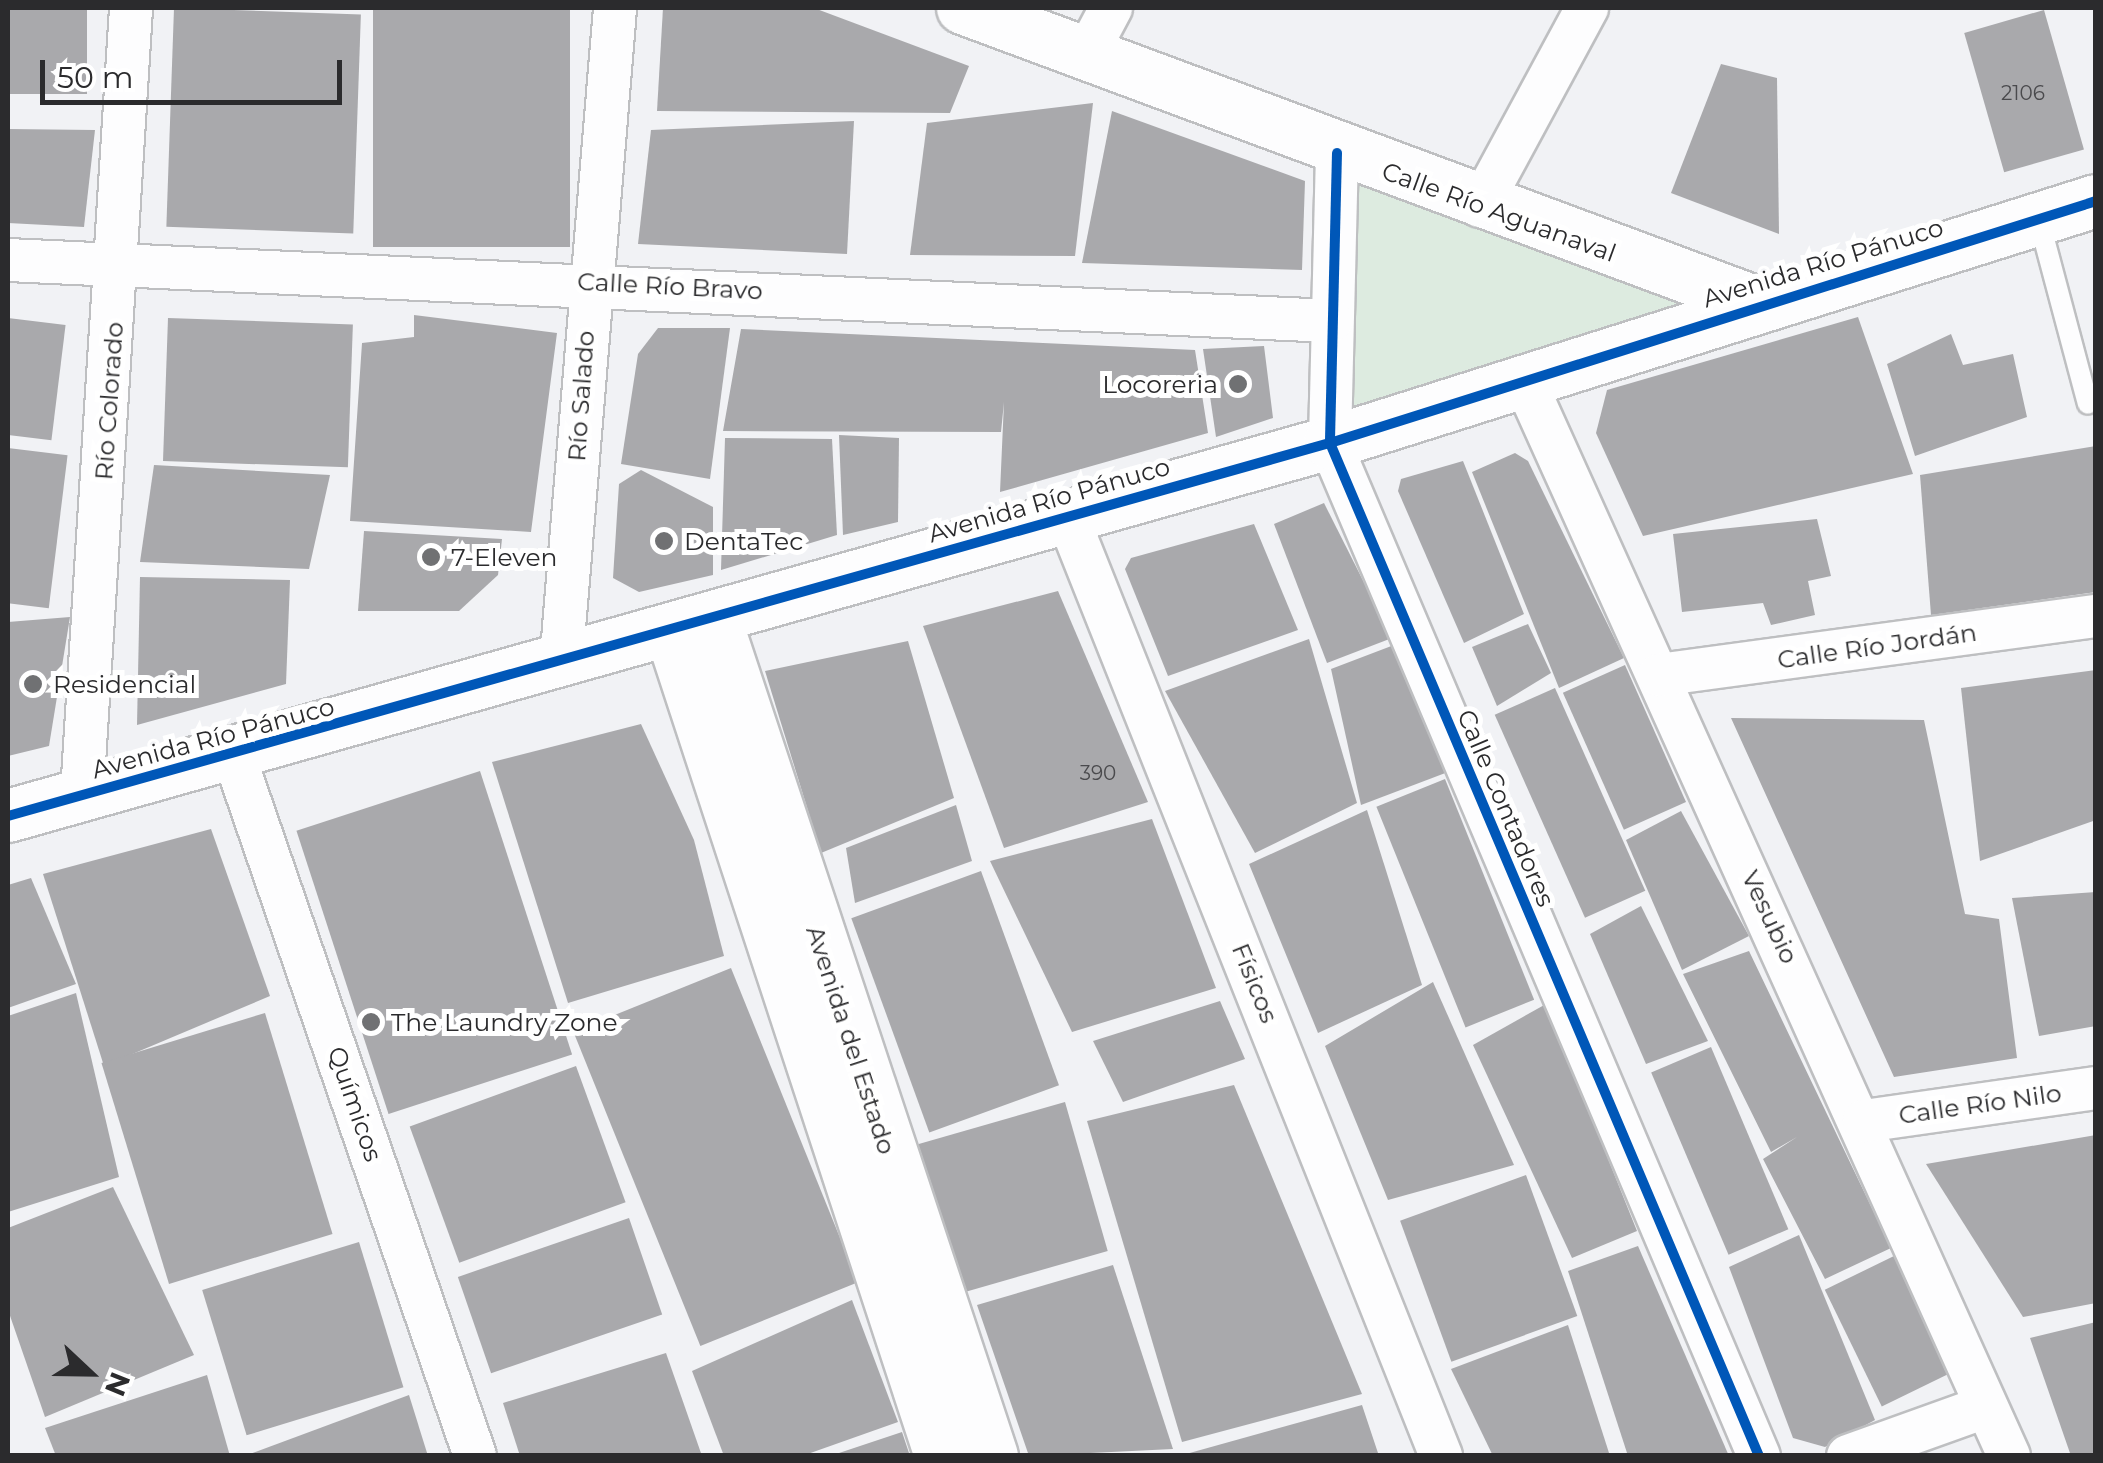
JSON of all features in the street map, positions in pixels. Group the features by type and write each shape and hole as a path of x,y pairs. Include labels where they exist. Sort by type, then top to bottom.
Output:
{"street":[{"name":"Río Colorado","path":"82,794 131,8"},
{"name":"Río Salado","path":"560,664 589,282 616,8"},
{"name":"Calle Río Aguanaval","path":"963,8 1480,206 1756,303"},
{"path":"1086,55 1111,8"},
{"path":"1480,206 1587,8"},
{"name":"Calle Contadores","path":"1338,153 1330,443 1759,1456"},
{"name":"Avenida Río Pánuco","path":"8,816 694,628 1066,513 1330,443 1756,303 2096,201"},
{"name":"Calle Río Bravo","path":"8,260 118,260 1332,321"},
{"name":"Vesubio","path":"1525,382 1864,1120 2009,1456"},
{"name":"Físicos","path":"1066,513 1441,1456"},
{"name":"Calle Río Jordán","path":"1659,675 2096,616"},
{"name":"Avenida del Estado","path":"694,628 941,1456"},
{"name":"Avenida del Estado","path":"694,628 992,1456"},
{"name":"Químicos","path":"233,753 475,1456"},
{"name":"Calle Río Nilo","path":"1864,1120 2096,1088"},
{"path":"1848,1456 1985,1407"}],"lane":[{"path":"2039,218 2088,404"}],"shaded area":[{"path":"1337,153 1757,303 1330,443"}],"building":[{"path":"8,8 87,8 87,94 8,94"},
{"path":"174,8 361,15 353,233 166,227"},
{"path":"373,8 570,8 570,247 373,247"},
{"path":"663,8 814,8 969,66 950,113 657,111"},
{"path":"2044,10 2084,149 2004,172 1964,33"},
{"path":"1721,64 1777,78 1779,234 1671,193"},
{"path":"1093,103 1075,256 910,255 927,123"},
{"path":"1112,111 1305,181 1302,270 1082,263"},
{"path":"854,121 847,254 638,244 651,130"},
{"path":"8,129 95,130 84,227 8,223"},
{"path":"414,315 557,333 531,532 350,521 362,343 414,337"},
{"path":"1858,317 1913,474 1643,536 1596,433 1607,390"},
{"path":"8,318 66,325 51,440 8,435"},
{"path":"168,318 353,324 348,467 163,461"},
{"path":"658,328 730,328 710,479 621,464 638,354"},
{"path":"741,329 1195,350 1208,433 1000,492 1004,402 1001,432 723,431"},
{"path":"1951,334 1963,365 2013,354 2027,417 1915,456 1887,364"},
{"name":"Locoreria","path":"1264,346 1273,418 1216,437 1203,349"},
{"path":"839,435 899,438 898,522 843,535"},
{"path":"725,438 832,439 837,535 721,570"},
{"path":"2096,446 2096,592 1931,615 1920,475"},
{"path":"8,448 68,455 49,608 8,603"},
{"path":"1515,453 1528,461 1624,658 1559,688 1472,472"},
{"path":"1463,461 1524,614 1464,643 1398,491 1401,479"},
{"path":"154,465 330,475 309,569 140,562"},
{"name":"DentaTec","path":"641,470 713,507 713,575 639,592 613,578 619,484"},
{"path":"1324,503 1392,638 1327,663 1274,524"},
{"path":"1817,519 1831,576 1808,581 1815,615 1771,625 1763,603 1682,612 1673,534"},
{"path":"1254,524 1298,630 1168,676 1125,569 1131,558"},
{"name":"7-Eleven","path":"364,531 502,539 498,575 459,611 358,611"},
{"path":"140,577 290,580 286,684 137,725"},
{"path":"1058,591 1148,802 1004,848 923,626"},
{"name":"Residencial","path":"70,617 49,746 8,756 8,622"},
{"path":"1528,624 1551,673 1497,706 1472,647"},
{"path":"1309,639 1357,803 1255,853 1165,691"},
{"path":"908,641 954,798 821,853 765,671"},
{"path":"1394,645 1448,772 1361,805 1331,669"},
{"path":"1625,665 1686,802 1624,830 1563,693"},
{"path":"2096,670 2096,820 1980,861 1961,688"},
{"path":"1555,688 1645,891 1585,918 1495,715"},
{"path":"1731,718 1924,720 1965,914 1999,919 2017,1058 1894,1077"},
{"path":"641,724 694,840 724,956 568,1003 492,762"},
{"path":"480,771 572,1054 389,1114 296,831"},
{"path":"1445,779 1534,1000 1466,1027 1376,807"},
{"path":"956,805 972,861 855,903 846,848"},
{"path":"1367,810 1422,985 1318,1033 1249,864"},
{"path":"1681,811 1749,936 1682,970 1626,840"},
{"path":"1152,819 1216,988 1072,1032 990,861"},
{"path":"211,829 270,996 104,1066 43,874"},
{"path":"981,871 1059,1085 929,1132 851,918"},
{"path":"31,878 76,984 8,1008 8,885"},
{"path":"2096,892 2096,1026 2039,1036 2012,898"},
{"path":"1641,906 1708,1041 1646,1064 1590,934"},
{"path":"1749,951 1891,1248 1825,1279 1763,1159 1797,1137 1771,1152 1683,974"},
{"path":"731,968 858,1282 700,1346 573,1032"},
{"path":"1433,982 1514,1165 1388,1200 1325,1046"},
{"path":"76,993 119,1177 8,1212 8,1016"},
{"path":"1220,1001 1245,1059 1123,1102 1093,1041"},
{"path":"1546,1004 1637,1231 1572,1258 1473,1045"},
{"path":"265,1013 333,1234 169,1284 101,1063"},
{"path":"1711,1047 1788,1229 1729,1255 1651,1072"},
{"path":"576,1066 626,1202 459,1263 410,1127"},
{"path":"1234,1085 1362,1394 1182,1442 1087,1121"},
{"path":"1065,1102 1108,1251 961,1293 918,1144"},
{"path":"2096,1135 2096,1303 2023,1317 1926,1164"},
{"path":"1526,1175 1577,1316 1451,1362 1400,1221"},
{"path":"113,1187 194,1355 45,1417 8,1310 8,1228"},
{"path":"629,1218 662,1314 491,1373 458,1277"},
{"path":"1799,1235 1875,1420 1825,1447 1793,1438 1729,1267"},
{"path":"359,1242 403,1387 247,1435 202,1290"},
{"path":"1638,1246 1729,1456 1628,1456 1568,1271"},
{"path":"1894,1256 1951,1373 1882,1407 1825,1290"},
{"path":"1113,1265 1173,1449 1029,1456 977,1305"},
{"path":"852,1300 898,1422 802,1456 724,1456 692,1371"},
{"path":"2096,1322 2096,1456 2071,1456 2030,1338"},
{"path":"1568,1325 1610,1456 1493,1456 1451,1369"},
{"path":"666,1353 702,1456 520,1456 503,1403"},
{"path":"207,1375 230,1456 56,1456 45,1428"},
{"path":"409,1395 428,1456 247,1456 247,1455"},
{"path":"1362,1405 1379,1456 1186,1454"},
{"path":"902,1432 910,1456 833,1456 833,1455"}],"cycle path":[{"path":"1337,153 1330,443 1759,1456"},
{"path":"8,816 1330,443 2096,201"}],"place":[{"name":"Locoreria","path":"1238,384"},
{"name":"DentaTec","path":"664,541"},
{"name":"7-Eleven","path":"431,557"},
{"name":"Residencial","path":"33,684"},
{"name":"The Laundry Zone","path":"371,1022"}]}
